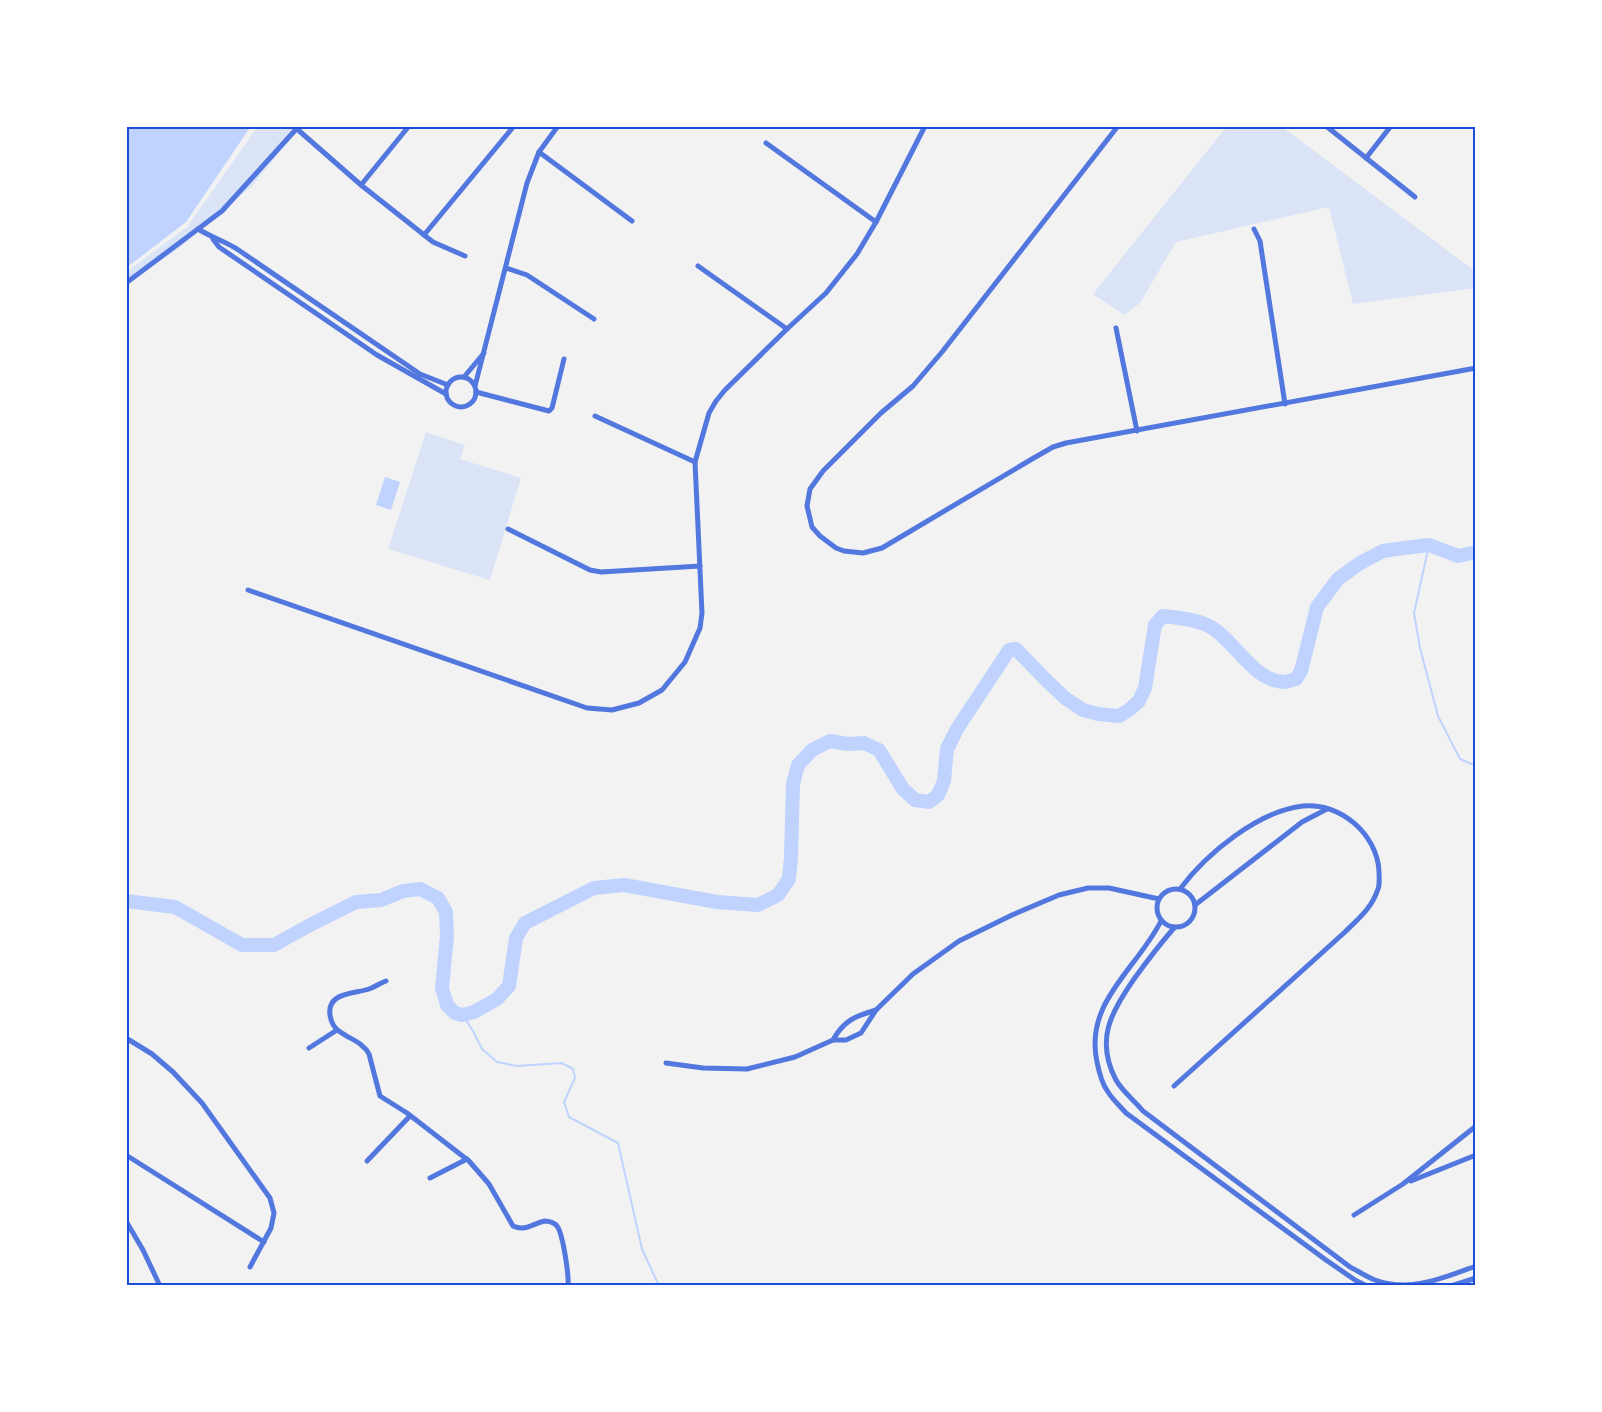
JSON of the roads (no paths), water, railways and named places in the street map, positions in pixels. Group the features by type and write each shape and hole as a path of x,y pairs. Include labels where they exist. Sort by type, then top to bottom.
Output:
{"street":[{"path":"361,185 409,126"},
{"path":"424,235 514,126"},
{"path":"558,126 539,152 526,183 476,389 471,403 459,407 453,405 446,394 447,385 454,378 464,377 469,379 476,389 549,411 552,408 564,359"},
{"path":"248,590 587,708 612,710 639,703 662,690 685,662 700,628 702,613 695,462 709,413 716,401 826,293 857,254 925,126"},
{"path":"1118,126 942,352 913,386 881,413 823,471 810,489 807,506 813,527 820,536 836,548 863,553 882,548 1053,447 1066,443 1476,368"},
{"path":"1326,126 1414,197"},
{"path":"1366,158 1391,126"},
{"path":"126,283 222,211 298,128 361,185 424,235 441,246 465,256"},
{"path":"766,142 876,222"},
{"path":"539,152 632,221"},
{"path":"1254,229 1260,242 1285,404"},
{"path":"198,230 237,249 420,374 447,385"},
{"path":"213,239 219,247 377,355 446,394"},
{"path":"698,266 787,329"},
{"path":"506,268 527,275 594,319"},
{"path":"302,303 307,297"},
{"path":"1116,328 1137,431"},
{"path":"464,377 485,352"},
{"path":"595,416 695,462"},
{"path":"508,529 590,570 601,572 700,566"},
{"path":"1174,1086 1370,907 1379,887 1378,862 1368,838 1349,818 1329,808 1304,806 1275,814 1253,824 1202,863 1180,890"},
{"path":"1195,905 1302,822 1329,808"},
{"path":"666,1063 703,1068 747,1069 795,1057 833,1040 846,1040 861,1033 876,1010 913,974 959,941 1059,895 1088,888 1109,888 1159,899"},
{"path":"1180,890 1187,892 1192,898 1195,912 1188,924 1174,928 1161,921 1157,906 1159,899 1168,891 1180,890"},
{"path":"1161,921 1147,946 1109,996 1101,1012 1095,1032 1094,1049 1099,1073 1108,1092 1126,1113 1336,1267 1367,1286"},
{"path":"1174,928 1118,1001 1108,1023 1106,1039 1108,1059 1117,1082 1143,1111 1350,1267 1376,1281 1402,1286 1427,1283 1476,1266"},
{"path":"386,981 335,999 330,1006 332,1024 337,1030 366,1047 380,1096 410,1116 481,1173 513,1226 524,1228 544,1221 553,1222 558,1227 567,1265 568,1286"},
{"path":"833,1040 844,1024 856,1016 876,1010"},
{"path":"309,1048 337,1030"},
{"path":"126,1038 152,1054 181,1080 202,1104 270,1198 274,1213 271,1228 250,1267"},
{"path":"367,1161 410,1116"},
{"path":"1354,1215 1403,1184 1476,1126"},
{"path":"126,1155 264,1242"},
{"path":"1403,1184 1476,1155"},
{"path":"430,1178 466,1159"},
{"path":"126,1221 160,1286"},
{"path":"1336,1267 1341,1260"},
{"path":"1451,1286 1476,1278"}],"water":[{"path":"126,126 251,126 186,222 126,268"},
{"path":"385,477 400,482 391,510 376,505"}],"waterway":[{"path":"1429,545 1414,613 1420,648 1438,716 1460,759 1476,766"},
{"path":"126,901 175,907 242,945 274,945 356,902 381,900 403,891 420,889 438,898 446,912 447,936 442,988 447,1005 455,1013 462,1015 474,1012 497,999 509,986 516,938 525,923 594,888 624,885 717,902 758,905 778,895 789,879 793,784 798,765 812,750 830,741 848,744 864,743 879,750 903,789 915,800 929,802 938,795 944,781 947,749 957,729 1009,650 1016,649 1065,698 1083,710 1098,714 1119,716 1139,701 1145,688 1155,625 1163,616 1193,620 1209,626 1262,674 1272,680 1286,682 1296,679 1301,671 1317,607 1338,579 1360,563 1383,551 1429,545 1458,556 1476,552"},
{"path":"458,1008 482,1049 497,1062 517,1066 562,1063 573,1069 575,1078 564,1102 569,1117 618,1143 642,1249 659,1286"}]}
